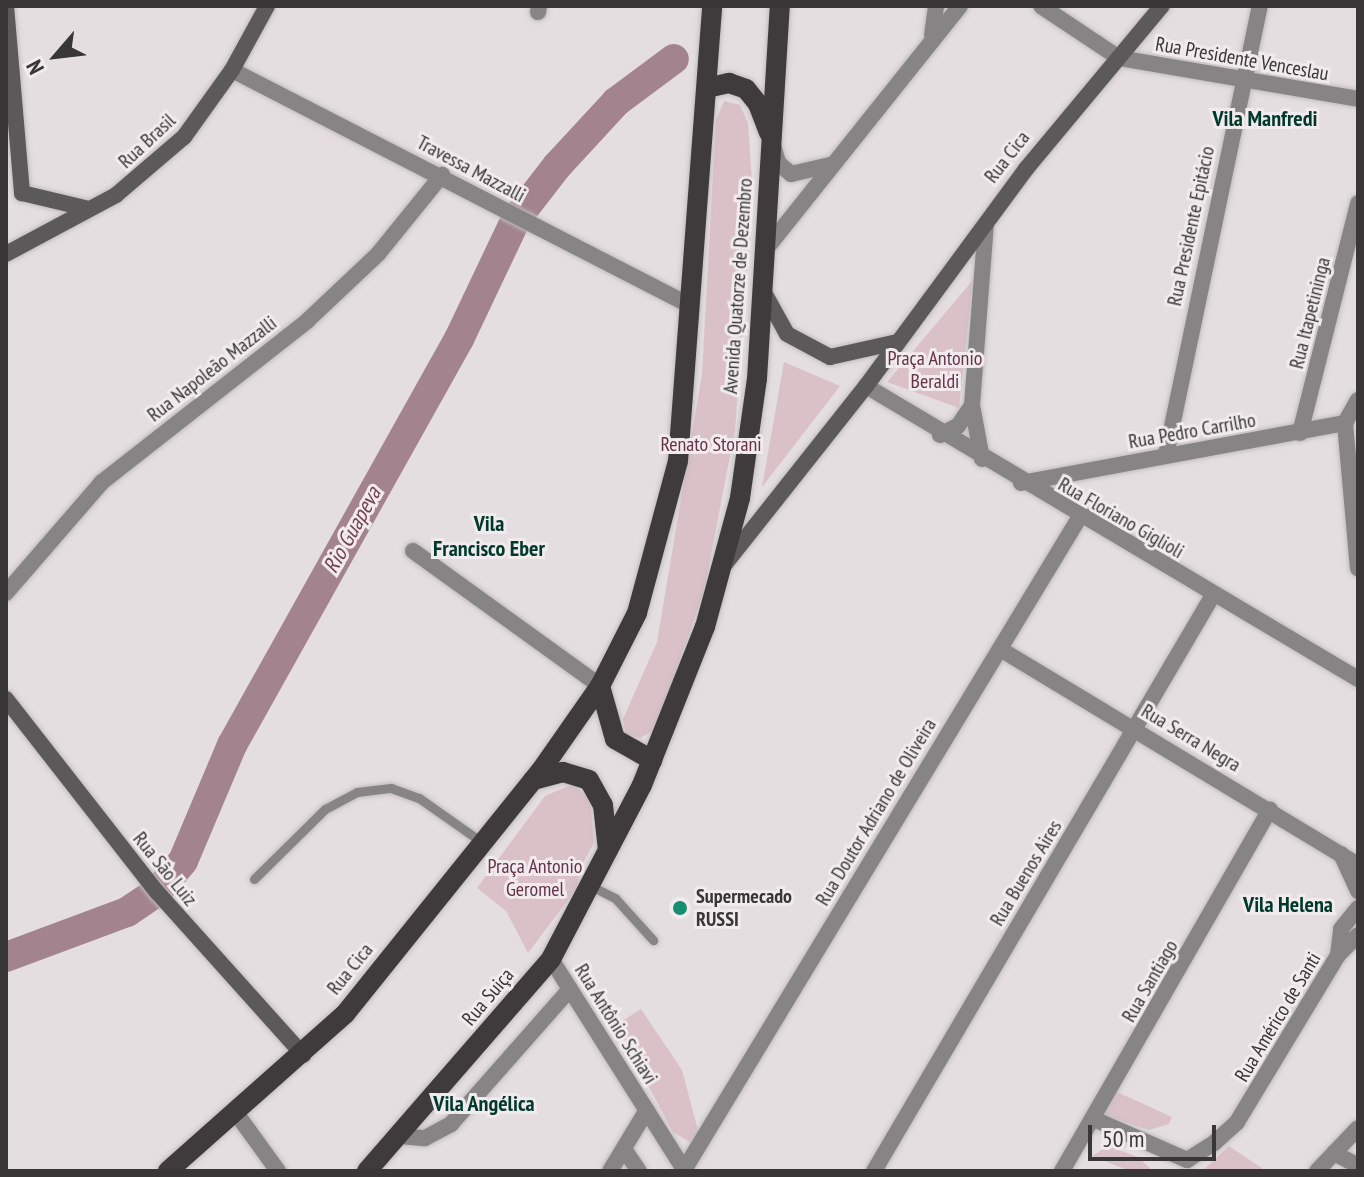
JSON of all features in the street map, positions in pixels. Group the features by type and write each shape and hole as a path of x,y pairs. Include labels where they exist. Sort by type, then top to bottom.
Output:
{"main road":[{"path":"538,775 600,686 637,613 663,531 678,461 712,6"},
{"name":"Avenida Quatorze de Dezembro","path":"619,835 652,760 725,564 740,498 766,296 780,6"},
{"path":"707,88 729,83 746,89 758,104 772,141"},
{"path":"600,686 615,739 652,760"},
{"path":"538,775 575,772 589,780 603,805 608,854"},
{"name":"Rua Cica","path":"168,1171 303,1055 345,1014 538,775"},
{"name":"Rua Suiça","path":"367,1171 551,959 619,835"}],"street":[{"path":"6,6 14,192 89,209"},
{"name":"Rua Brasil","path":"6,254 89,209 142,175 184,137 232,70 267,6"},
{"path":"932,35 936,6"},
{"path":"766,249 932,35 960,6"},
{"path":"1041,6 1119,58"},
{"name":"Rua Cica","path":"725,564 866,386 986,225 1162,6"},
{"name":"Rua Presidente Epitácio","path":"1166,455 1242,80 1260,6"},
{"name":"Rua Presidente Venceslau","path":"1119,58 1358,99"},
{"name":"Travessa Mazzalli","path":"232,70 442,175 691,306"},
{"path":"772,141 778,163 791,174 832,164"},
{"name":"Rua Napoleão Mazzalli","path":"6,593 102,482 307,321 378,254 442,175"},
{"name":"Rua Itapetininga","path":"1300,433 1358,203"},
{"path":"982,459 972,405 986,225"},
{"path":"766,296 787,334 830,357 897,342"},
{"name":"Rua Floriano Giglioli","path":"866,386 940,435 1079,518 1358,679"},
{"path":"1358,400 1345,423 1358,568"},
{"path":"940,435 958,426 972,405"},
{"name":"Rua Pedro Carrilho","path":"1021,483 1345,423"},
{"name":"Rua Doutor Adriano de Oliveira","path":"685,1170 1079,518"},
{"path":"413,551 600,686"},
{"name":"Rua Buenos Aires","path":"874,1171 1213,595"},
{"name":"Rua Serra Negra","path":"1000,649 1338,849 1358,865"},
{"name":"Rua São Luiz","path":"6,699 169,907 303,1055"},
{"name":"Rua Santiago","path":"1062,1171 1270,810"},
{"path":"1338,849 1358,891"},
{"path":"1338,955 1341,929 1358,908"},
{"path":"1338,955 1358,935"},
{"name":"Rua Américo de Santi","path":"1094,1119 1183,1165 1237,1122 1338,955"},
{"name":"Rua Antônio Schiavi","path":"551,959 685,1170"},
{"path":"400,1136 425,1138 451,1124 570,989"},
{"path":"610,1171 626,1152 647,1110"},
{"path":"236,1113 278,1171"},
{"path":"1317,1171 1358,1128"},
{"path":"626,1152 639,1171"},
{"path":"1334,1153 1358,1166"}],"lane":[{"path":"254,879 325,809 357,792 391,788 419,798 483,843"},
{"path":"593,887 615,898 653,940"}],"green space":[{"name":"Renato Storani","path":"724,101 740,105 748,123 753,196 735,430 704,591 655,730 640,738 626,734 623,719 657,642 702,374 716,120"},
{"name":"Praça Antonio Beraldi","path":"973,280 959,408 887,382"},
{"path":"784,362 840,386 762,487"},
{"name":"Praça Antonio Geromel","path":"573,784 590,800 594,843 580,868 577,888 528,953 506,911 477,888 545,796"},
{"path":"641,1009 682,1070 700,1138 693,1144 673,1132 616,1025"},
{"path":"1115,1091 1172,1117 1169,1124 1149,1130 1101,1114"},
{"path":"1108,1146 1138,1157 1153,1171 1130,1171 1092,1156"},
{"path":"1229,1146 1266,1171 1202,1171"}],"waterway":[{"name":"Rio Guapeva","path":"6,957 127,912 157,892 183,861 232,745 459,339 516,219 557,166 616,102 674,59"}],"place":[{"name":"Supermecado RUSSI","path":"680,908"}],"district":[{"name":"Vila Manfredi","path":"1265,119"},
{"name":"Vila Francisco Eber","path":"489,536"},
{"name":"Vila Helena","path":"1288,905"},
{"name":"Vila Angélica","path":"484,1104"}]}
